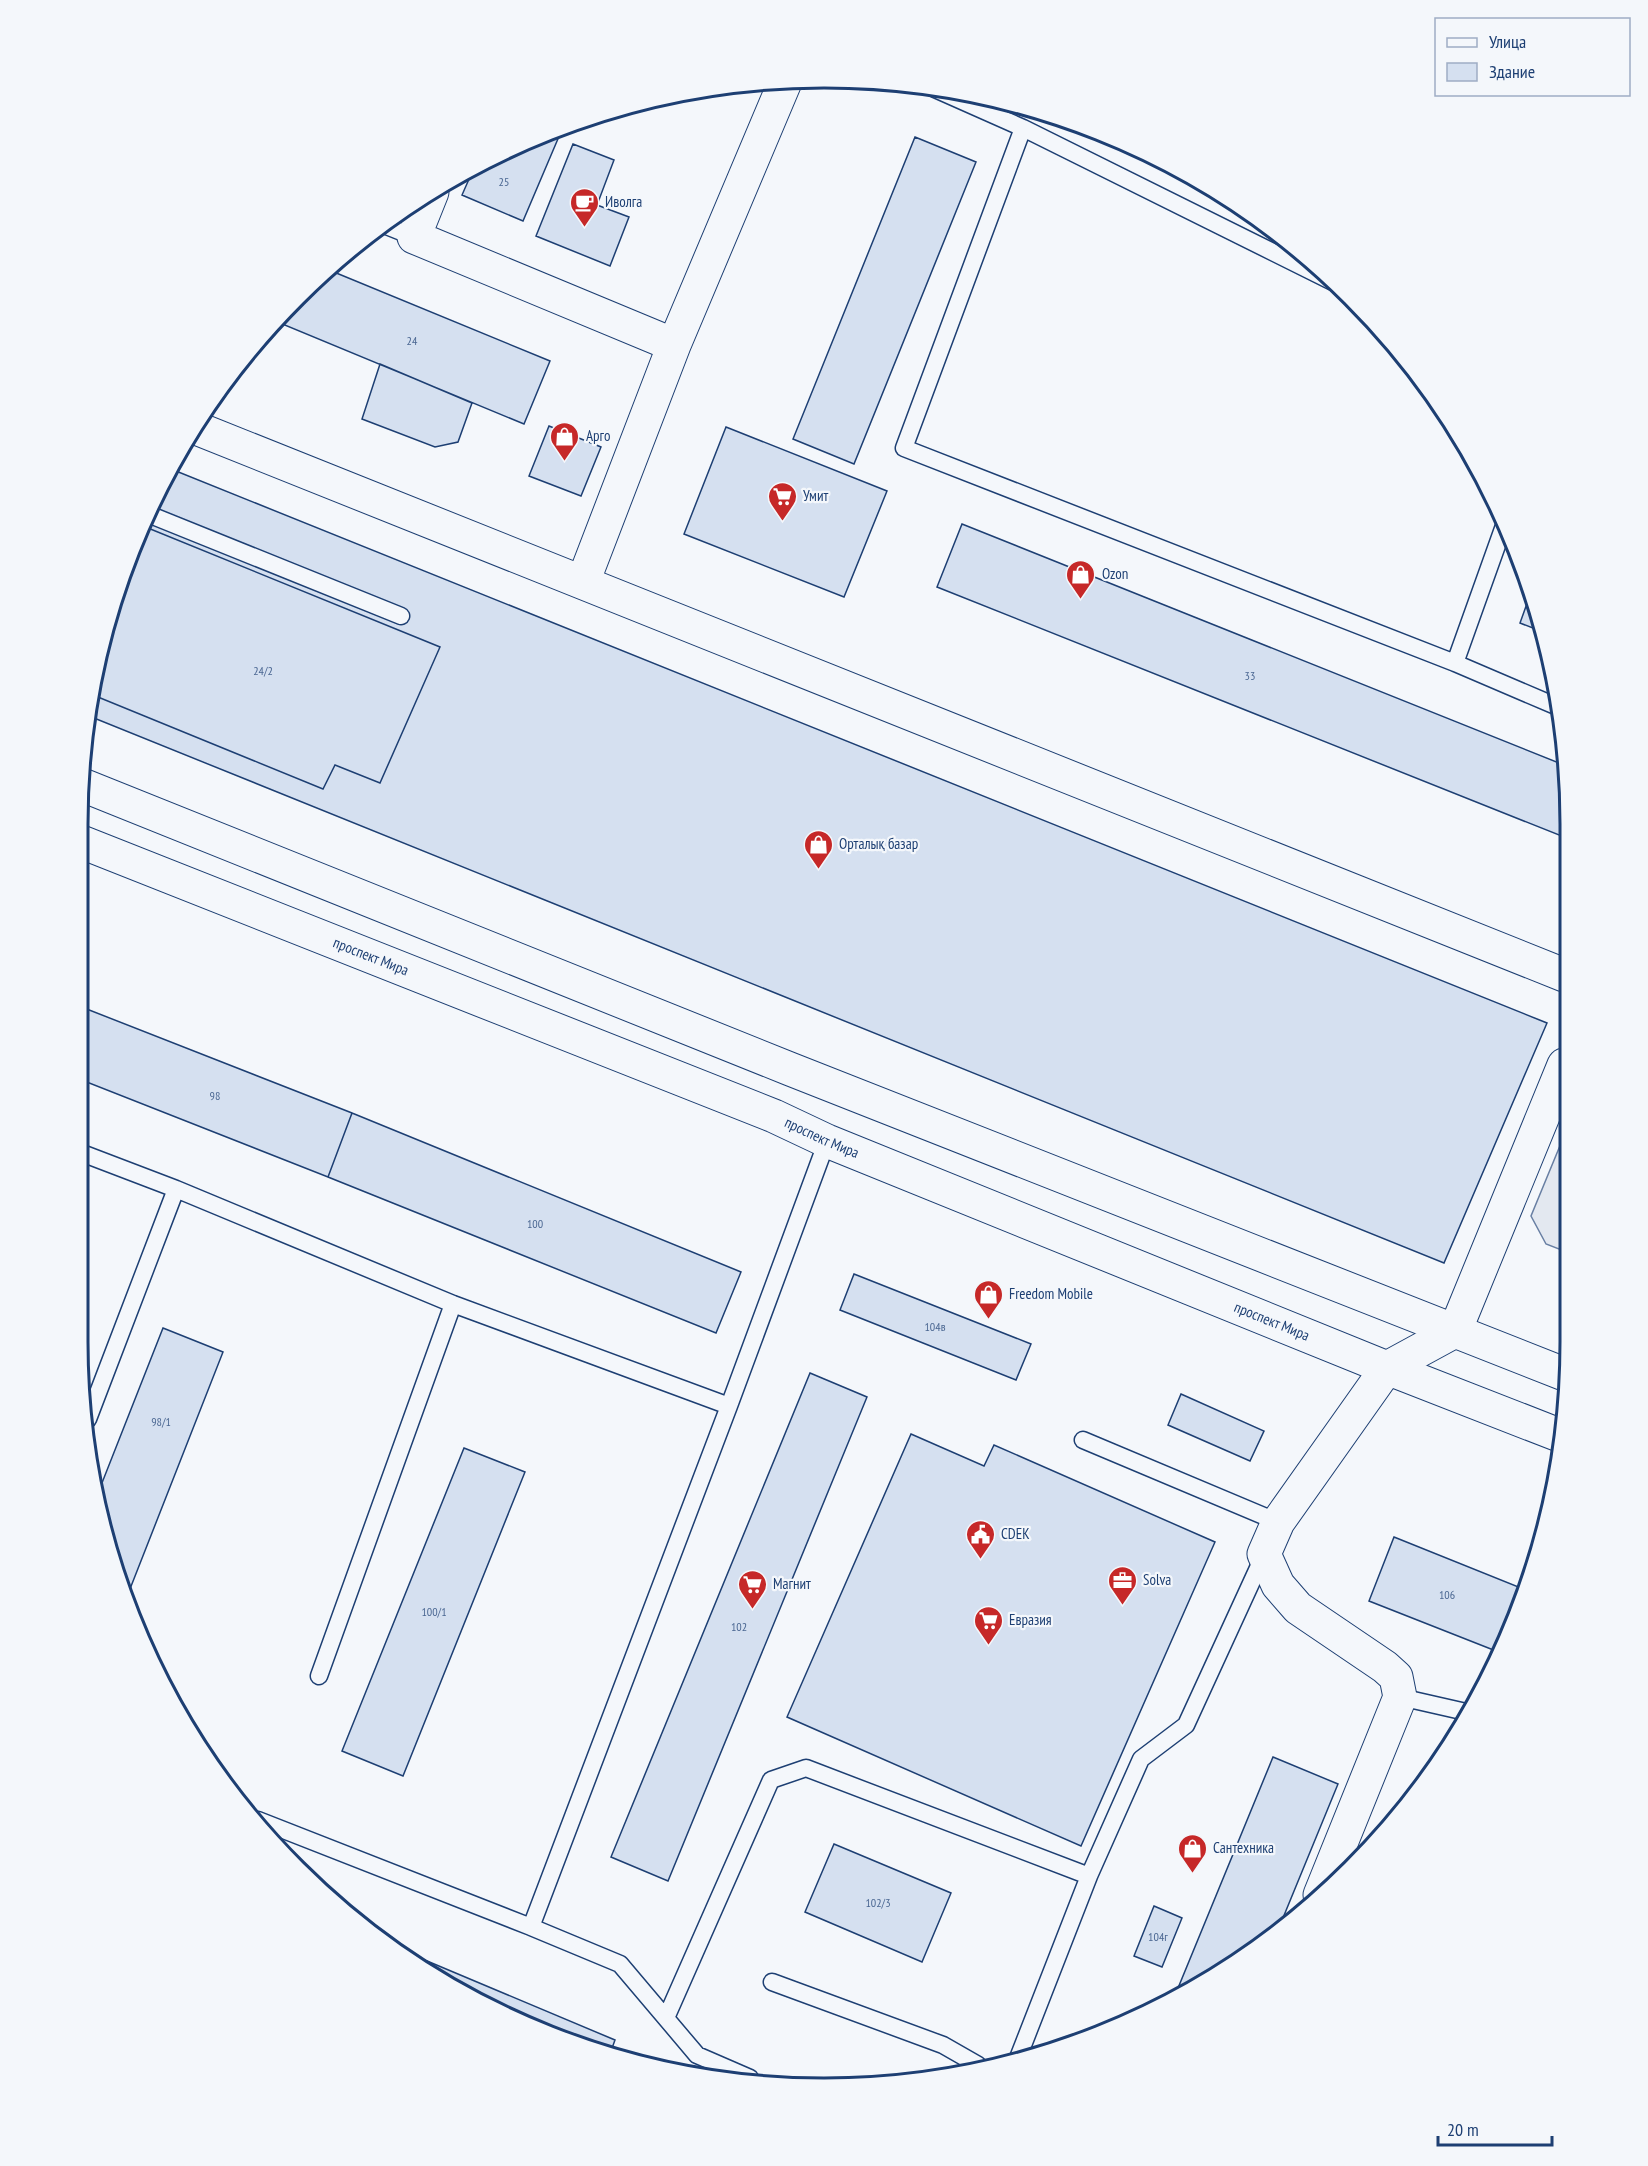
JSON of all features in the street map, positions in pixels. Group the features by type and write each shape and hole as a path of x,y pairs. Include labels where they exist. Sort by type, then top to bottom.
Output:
{"street":[{"path":"584,582 674,345 782,90"},
{"path":"427,205 414,237 674,345"},
{"path":"203,431 1560,973"},
{"path":"90,788 790,1069 1559,1372"},
{"name":"проспект Мира","path":"89,844 774,1116 827,1141 1387,1368 1554,1433"},
{"path":"1327,1878 1400,1697 1396,1677 1385,1667 1298,1608 1278,1585 1264,1554 1278,1522 1387,1368 1455,1331 1560,1075"}],"lane":[{"path":"965,103 1023,128 1306,269"},
{"path":"1023,128 904,448 1455,663 1549,703"},
{"path":"392,228 414,237"},
{"path":"156,517 401,616"},
{"path":"1455,663 1501,536"},
{"path":"531,1927 729,1407 827,1141"},
{"path":"89,1156 176,1189 453,1304 729,1407"},
{"path":"92,1409 176,1189"},
{"path":"319,1676 453,1304"},
{"path":"1083,1440 1278,1522"},
{"path":"1021,2050 1089,1876 1141,1759 1186,1725 1264,1554"},
{"path":"1400,1697 1461,1711"},
{"path":"666,2018 771,1780 806,1768 1089,1876"},
{"path":"269,1824 620,1964 697,2055 736,2072"},
{"path":"772,1982 943,2045 972,2062"}],"shaded area":[{"path":"1560,1146 1560,1249 1546,1244 1531,1216"}],"building":[{"path":"915,137 976,162 854,464 793,439"},
{"path":"558,139 523,221 462,195 468,180 499,164"},
{"path":"573,144 614,160 597,205 629,217 610,266 536,236"},
{"path":"337,273 550,361 524,424 284,325"},
{"path":"380,364 472,403 458,442 435,447 362,419"},
{"name":"Арго","path":"549,426 601,447 581,496 529,476"},
{"path":"726,427 887,491 844,597 684,534"},
{"name":"Орталық базар","path":"178,472 1547,1023 1444,1263 97,719 114,634 128,588 144,543"},
{"path":"962,524 1557,762 1560,835 937,587"},
{"path":"150,529 440,647 380,783 335,765 323,789 100,698 114,634 128,588"},
{"path":"1526,607 1532,628 1520,623"},
{"path":"89,1010 352,1113 328,1177 89,1083"},
{"path":"352,1113 741,1272 716,1333 328,1177"},
{"path":"854,1274 1031,1344 1016,1380 840,1310"},
{"path":"163,1328 223,1352 131,1586 114,1532 102,1482"},
{"path":"810,1373 867,1397 668,1881 611,1857"},
{"path":"1181,1394 1264,1431 1250,1461 1168,1425"},
{"path":"911,1434 984,1466 994,1445 1215,1542 1081,1846 787,1717"},
{"path":"464,1448 525,1472 403,1776 342,1751"},
{"path":"1394,1537 1517,1586 1492,1649 1369,1601"},
{"path":"1273,1757 1338,1784 1284,1916 1233,1954 1179,1986"},
{"path":"834,1844 951,1893 922,1962 805,1912"},
{"path":"1154,1906 1182,1918 1162,1967 1134,1956"},
{"path":"425,1960 615,2040 613,2046 543,2022 499,2002"}],"place":[{"name":"Иволга","path":"584,228"},
{"name":"Арго","path":"565,462"},
{"name":"Умит","path":"782,522"},
{"name":"Ozon","path":"1081,600"},
{"name":"Орталық базар","path":"818,870"},
{"name":"Freedom Mobile","path":"988,1320"},
{"name":"CDEK","path":"980,1560"},
{"name":"Solva","path":"1122,1606"},
{"name":"Магнит","path":"752,1610"},
{"name":"Евразия","path":"988,1646"},
{"name":"Сантехника","path":"1192,1874"}]}
